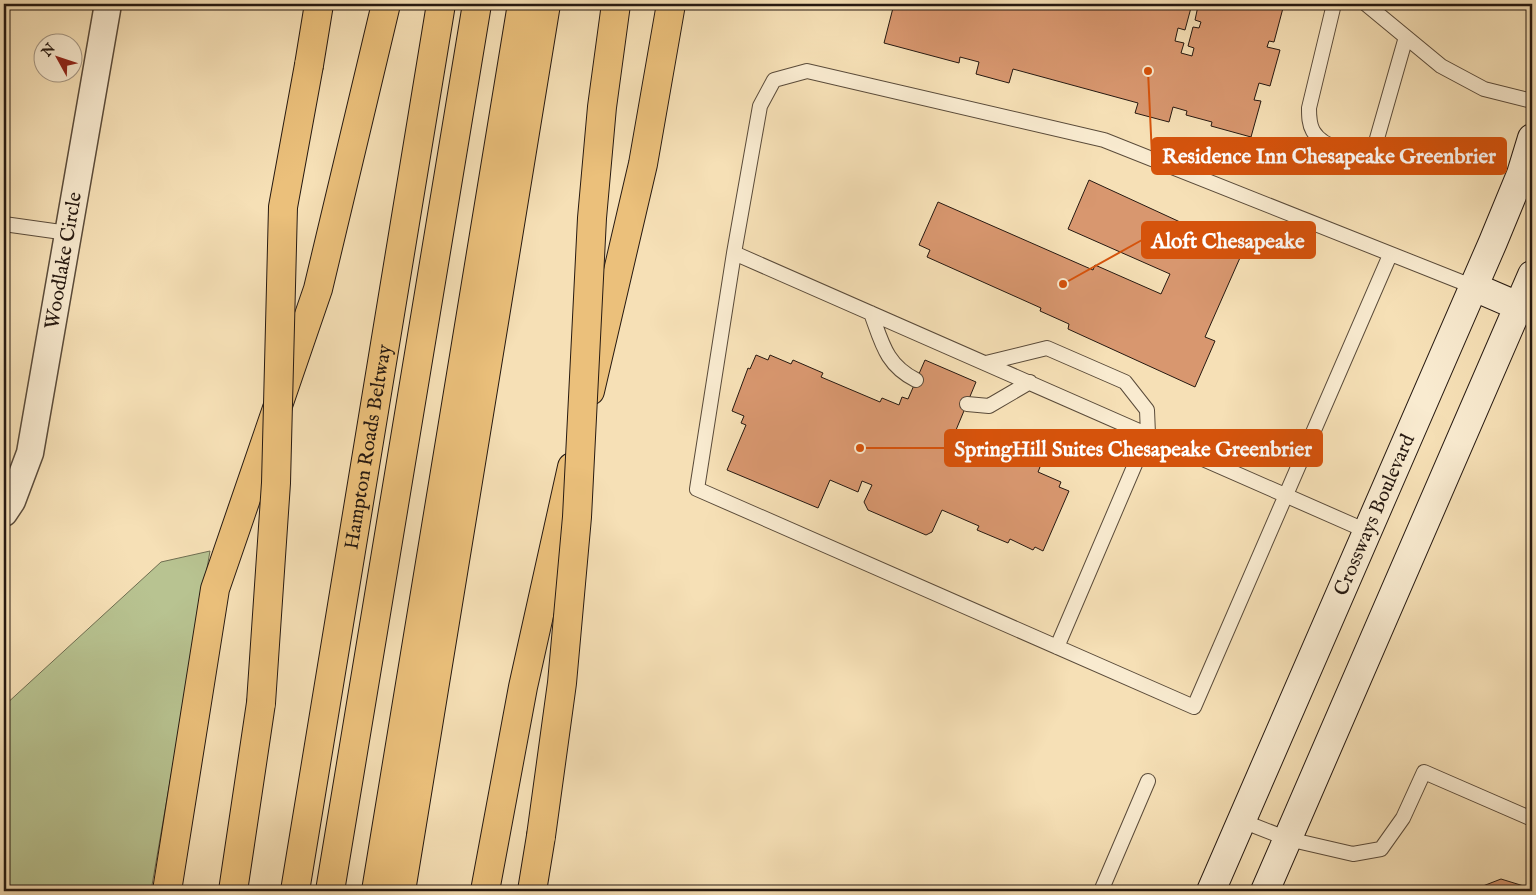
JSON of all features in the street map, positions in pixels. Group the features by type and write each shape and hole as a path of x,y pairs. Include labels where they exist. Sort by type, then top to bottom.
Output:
{"highway":[{"path":"233,891 261,703 276,484 283,207 319,4"},
{"path":"340,193 369,4"},
{"path":"167,891 215,589 318,289 386,4"},
{"name":"Hampton Roads Beltway","path":"295,891 441,4"},
{"path":"330,891 477,4"},
{"path":"376,891 522,4"},
{"path":"401,891 546,4"},
{"path":"532,891 562,683 577,517 592,218 602,107 616,4"},
{"path":"485,891 523,687 643,164 671,4"}],"street":[{"name":"Woodlake Circle","path":"4,513 12,501 30,453 108,4"},
{"name":"Crossways Boulevard","path":"1211,891 1369,532 1474,287 1521,174 1532,138"},
{"path":"1266,891 1526,309 1532,275"},
{"path":"1474,287 1526,309"}],"lane":[{"path":"1334,4 1309,108 1309,120 1314,132 1331,145 1352,151 1364,150 1376,142 1406,37"},
{"path":"1366,4 1441,66 1484,90 1532,101"},
{"path":"1390,255 1288,495 1194,708 697,489 734,252 760,106 774,80 807,72 1104,140 1474,287"},
{"path":"4,224 68,232"},
{"path":"734,252 1369,532"},
{"path":"871,313 888,357 900,372 916,380"},
{"path":"986,363 1047,348 1124,382 1147,410 1148,434 1057,647"},
{"path":"967,404 989,406 1030,382"},
{"path":"1242,821 1288,839 1353,854 1381,849 1403,818 1424,772 1532,819"},
{"path":"1101,891 1148,781"}],"green space":[{"path":"210,551 151,891 4,891 4,706 161,562"}],"building":[{"path":"894,4 1025,4 1039,7 1040,4 1192,4 1185,30 1178,28 1175,41 1184,43 1181,53 1192,56 1194,48 1188,46 1193,27 1199,28 1201,22 1195,20 1198,6 1209,9 1210,4 1268,4 1283,8 1274,42 1269,41 1267,47 1280,50 1270,86 1259,83 1254,100 1261,101 1251,137 1211,126 1212,122 1186,115 1187,111 1173,107 1169,122 1135,113 1138,103 1013,69 1009,83 976,74 979,62 960,57 959,63 884,43"},
{"path":"1089,180 1243,251 1205,337 1215,341 1195,387 1068,329 1069,324 1040,311 1041,308 927,257 930,250 919,245 938,202 1093,270 1095,265 1161,294 1170,274 1068,229"},
{"path":"756,355 768,360 770,355 791,364 793,360 823,373 821,377 880,402 882,398 899,405 902,397 908,399 925,360 976,382 956,430 969,436 967,441 1009,459 1010,454 1040,467 1038,472 1061,482 1059,487 1069,491 1043,551 1035,547 1033,550 1010,539 1008,543 977,530 979,526 942,510 932,532 926,535 868,510 864,502 872,485 862,481 858,492 830,480 818,508 727,470 746,425 741,423 744,416 732,411 748,368 750,369"},
{"path":"1501,879 1527,887 1526,890 1529,891 1470,891"}],"place":[{"name":"Residence Inn Chesapeake Greenbrier","path":"1148,71"},
{"name":"Aloft Chesapeake","path":"1063,284"},
{"name":"SpringHill Suites Chesapeake Greenbrier","path":"860,448"}]}
